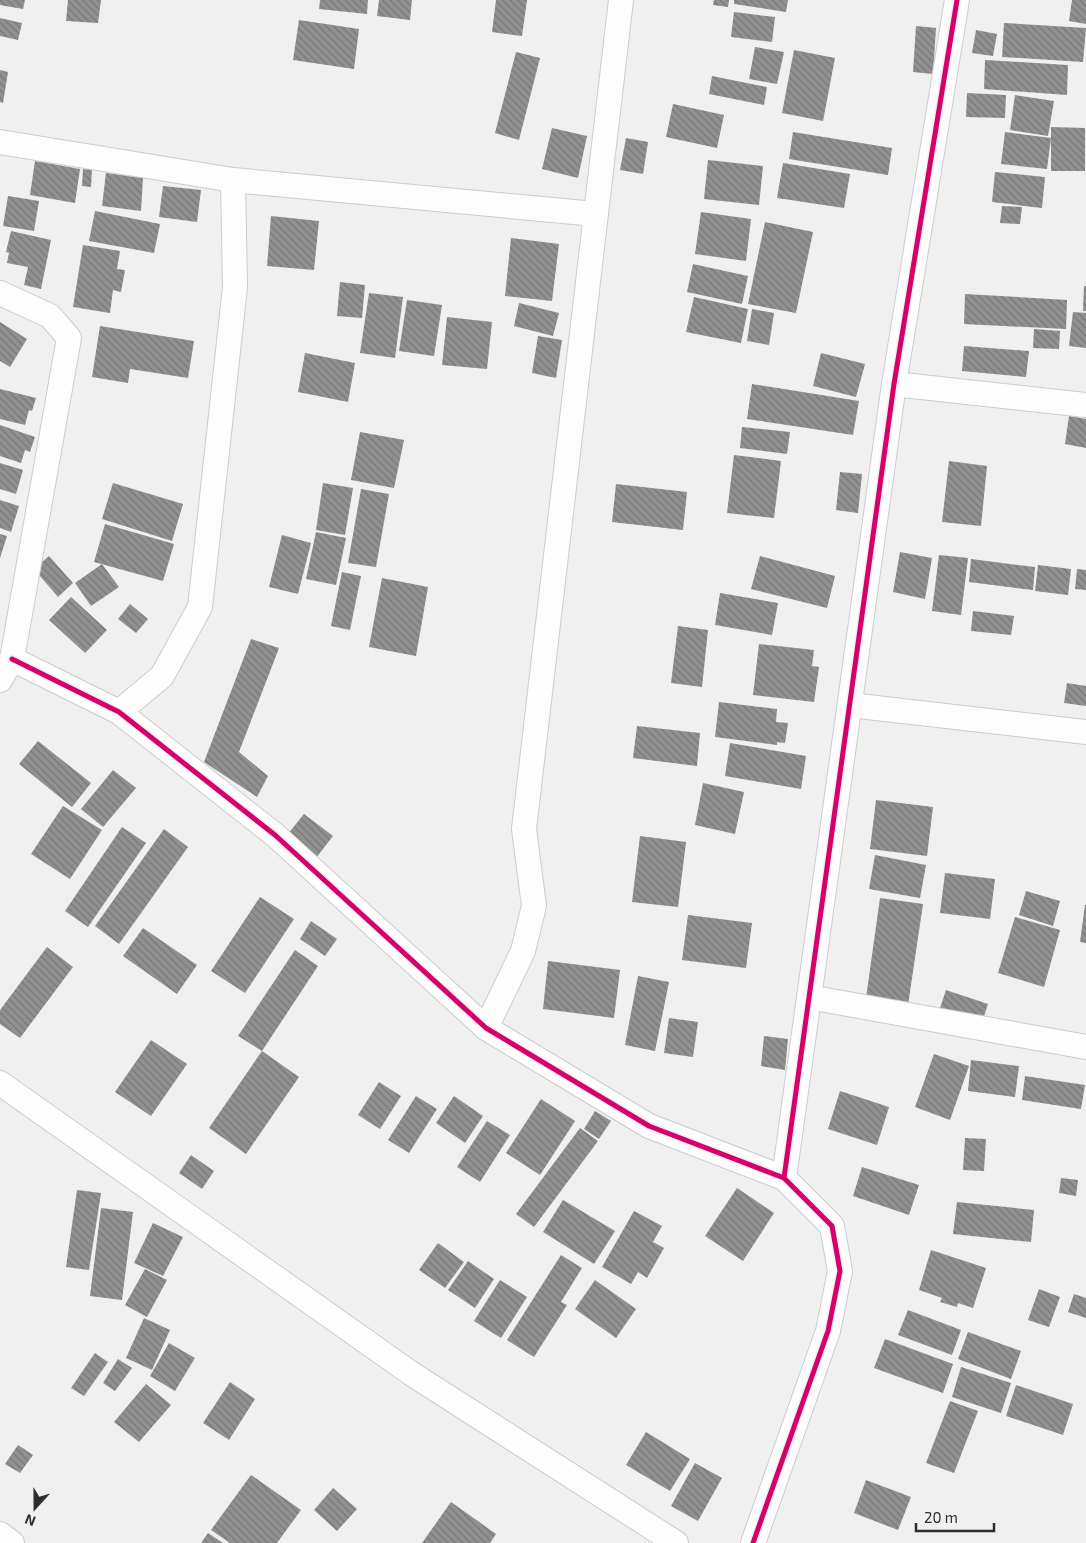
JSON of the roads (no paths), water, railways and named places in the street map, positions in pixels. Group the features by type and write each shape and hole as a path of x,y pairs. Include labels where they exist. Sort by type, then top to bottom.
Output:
{"street":[{"path":"486,1028 523,951 534,906 524,829 621,0"},
{"path":"784,1178 894,384 957,0"},
{"path":"0,142 233,180 595,214"},
{"path":"119,712 162,676 200,607 235,287 233,180"},
{"path":"0,293 50,316 69,338 12,659 0,680"},
{"path":"894,384 1086,405"},
{"path":"12,659 119,712 275,836 486,1028 649,1126 784,1178 832,1226 840,1271 828,1332 753,1543"},
{"path":"850,705 1086,732"},
{"path":"809,997 1086,1048"},
{"path":"0,1083 412,1374 676,1543"},
{"path":"0,1534 12,1543"}]}
